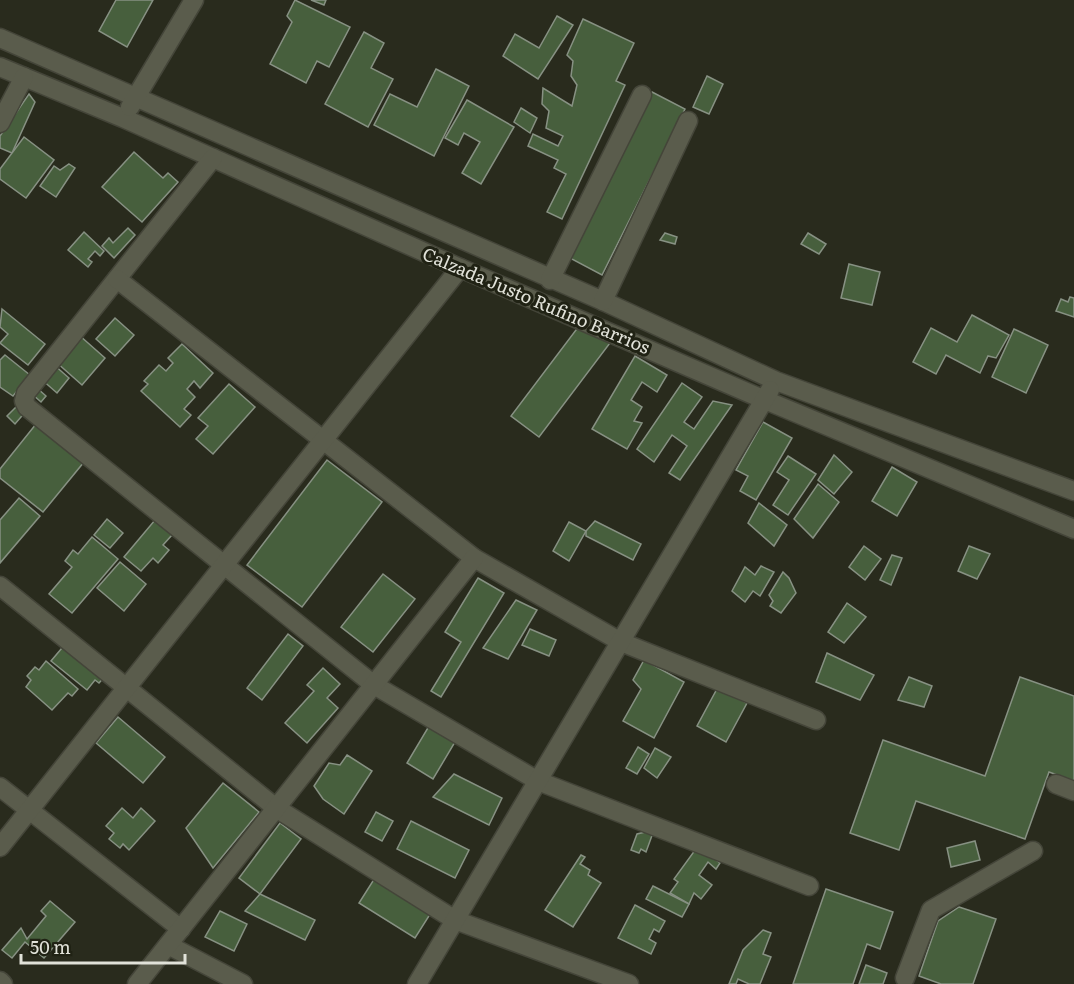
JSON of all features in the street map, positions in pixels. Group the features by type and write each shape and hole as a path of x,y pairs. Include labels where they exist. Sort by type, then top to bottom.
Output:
{"street":[{"path":"123,118 194,0"},
{"name":"Calzada Justo Rufino Barrios","path":"0,39 550,280 603,301 776,381 1074,491"},
{"name":"Calzada Justo Rufino Barrios","path":"0,67 123,118 460,268 765,400 1074,529"},
{"path":"0,123 24,78"},
{"path":"550,280 642,95"},
{"path":"603,301 688,121"},
{"path":"213,158 26,393 24,401 27,407 374,685 538,781 809,886"},
{"path":"0,847 460,268"},
{"path":"117,279 474,558 621,642 816,720"},
{"path":"417,984 776,381"},
{"path":"137,984 474,558"},
{"path":"0,585 128,686 276,808 455,920 629,984"},
{"path":"1056,784 1074,790"},
{"path":"0,787 181,928"},
{"path":"905,978 931,910 1033,851"},
{"path":"168,945 243,984"},
{"path":"0,981 3,984"}],"building":[{"path":"116,0 153,0 127,47 99,31"},
{"path":"295,0 350,27 329,67 317,61 306,83 270,64 292,22 287,16"},
{"path":"311,0 326,0 324,5"},
{"path":"557,16 573,25 538,79 503,56 515,34 539,48"},
{"path":"583,19 634,43 616,81 625,85 562,219 547,212 566,174 554,168 558,160 528,146 533,134 558,146 563,136 546,128 549,111 542,104 543,88 572,106 577,85 571,76 573,61 567,55"},
{"path":"364,32 384,43 371,68 393,79 368,127 325,104"},
{"path":"436,69 469,86 434,156 374,125 390,94 417,107"},
{"path":"707,76 723,84 709,114 693,107"},
{"path":"652,92 685,109 602,275 568,257"},
{"path":"29,94 35,102 12,153 0,148 0,136"},
{"path":"467,100 514,127 481,184 462,173 480,142 464,133 458,145 445,138"},
{"path":"521,108 537,118 530,133 514,122"},
{"path":"24,137 54,160 26,198 0,179 0,169"},
{"path":"134,152 163,178 168,173 178,182 142,222 102,187"},
{"path":"69,164 75,168 56,197 40,186 54,166 60,170"},
{"path":"128,228 135,235 114,258 102,246 109,238 113,243"},
{"path":"84,232 104,251 100,256 95,251 88,259 92,262 88,267 68,250"},
{"path":"665,233 677,237 675,244 660,240"},
{"path":"808,233 826,244 819,254 801,244"},
{"path":"849,264 880,272 872,305 841,298"},
{"path":"1070,297 1074,298 1074,317 1056,311 1061,299 1068,302"},
{"path":"2,309 45,344 28,365 0,343 8,334 0,327"},
{"path":"972,315 1009,335 996,358 988,356 980,373 946,355 936,374 913,362 931,328 957,342"},
{"path":"115,318 134,335 115,356 96,339"},
{"path":"582,322 610,343 539,437 511,416"},
{"path":"1014,329 1048,345 1026,393 992,377"},
{"path":"79,335 105,358 82,385 56,362"},
{"path":"182,344 213,373 200,388 194,381 187,389 195,397 184,409 191,415 180,427 141,391 148,384 144,381 159,365 166,371 173,363 168,358"},
{"path":"5,355 30,375 13,396 0,387 0,360"},
{"path":"635,356 667,375 657,392 642,382 631,400 642,407 634,421 642,423 627,449 592,429"},
{"path":"53,364 69,378 57,393 41,379"},
{"path":"682,383 702,397 684,422 694,429 713,401 732,405 680,480 669,473 687,446 672,435 654,462 637,449"},
{"path":"229,384 255,407 213,454 196,439 208,426 198,418"},
{"path":"37,388 46,396 41,402 32,394"},
{"path":"20,403 27,410 15,424 7,416"},
{"path":"763,422 792,438 756,500 740,491 748,476 736,470"},
{"path":"36,424 84,462 43,512 0,478 0,469"},
{"path":"834,455 852,472 834,494 818,480"},
{"path":"788,456 816,474 788,515 773,505 789,480 777,472"},
{"path":"327,460 382,502 302,607 247,565"},
{"path":"892,467 917,482 897,516 872,501"},
{"path":"818,484 839,502 813,538 794,519"},
{"path":"19,498 40,516 0,563 0,520"},
{"path":"759,503 787,525 774,546 748,523"},
{"path":"107,519 123,533 110,548 94,535"},
{"path":"155,520 172,535 163,545 169,550 158,563 153,558 141,571 124,557"},
{"path":"595,521 641,544 633,560 586,536 586,531"},
{"path":"569,522 586,531 569,561 553,551"},
{"path":"92,537 118,559 72,613 49,594 72,567 65,561 73,550 78,554"},
{"path":"864,546 881,559 865,580 849,567"},
{"path":"969,546 990,554 977,579 958,571"},
{"path":"892,555 902,558 891,585 880,580"},
{"path":"120,562 146,584 124,611 97,588"},
{"path":"761,566 774,572 760,596 753,591 745,602 732,591 745,567 755,575"},
{"path":"783,572 789,578 796,593 781,613 770,606 773,601 769,595"},
{"path":"383,574 415,599 373,652 341,627"},
{"path":"478,578 504,593 441,697 431,691 461,642 445,632"},
{"path":"516,600 537,610 508,659 483,648"},
{"path":"847,603 866,617 844,643 828,632"},
{"path":"530,629 556,640 549,656 522,645"},
{"path":"288,634 303,646 262,700 247,688"},
{"path":"67,642 107,674 99,683 95,680 87,690 51,661"},
{"path":"827,653 874,675 860,700 816,682"},
{"path":"644,660 684,682 654,738 623,721 641,689 633,680"},
{"path":"46,661 78,689 72,696 68,693 52,710 26,687 31,680 27,676 35,667 39,670"},
{"path":"323,668 340,684 327,698 338,708 307,743 285,723 314,691 307,685"},
{"path":"909,677 932,686 924,707 898,700"},
{"path":"1020,677 1074,696 1074,781 1049,772 1025,839 916,801 899,850 850,833 883,740 985,776"},
{"path":"718,687 747,703 726,742 697,726"},
{"path":"118,717 165,757 143,783 96,743"},
{"path":"429,726 455,742 433,779 407,763"},
{"path":"638,747 649,754 637,774 626,768"},
{"path":"655,748 671,757 657,778 644,768"},
{"path":"347,755 372,771 344,814 323,799 314,786 329,763 340,765"},
{"path":"454,774 502,798 489,825 433,797"},
{"path":"223,783 259,812 213,868 186,828"},
{"path":"122,808 133,818 141,808 155,821 129,850 123,844 120,848 109,839 114,833 106,826"},
{"path":"376,812 393,821 382,841 365,832"},
{"path":"411,821 469,850 455,878 397,849"},
{"path":"280,823 301,839 260,894 239,878"},
{"path":"654,830 646,852 641,849 639,853 631,850 637,834"},
{"path":"975,841 980,860 951,867 947,848"},
{"path":"698,846 720,863 716,869 708,862 699,875 712,885 701,899 694,893 689,904 670,893 678,882 674,879"},
{"path":"581,855 585,857 580,864 590,870 588,875 601,883 573,927 545,910"},
{"path":"378,873 434,908 415,938 359,903"},
{"path":"653,886 689,904 682,917 646,899"},
{"path":"826,889 893,912 880,949 867,944 853,984 793,984"},
{"path":"260,894 315,920 305,940 245,911"},
{"path":"50,901 75,922 44,958 25,942 12,958 2,950 21,928 27,939 46,916 41,911"},
{"path":"635,905 665,921 659,932 654,929 649,939 656,943 651,954 618,938"},
{"path":"959,907 996,919 973,984 941,984 919,976 938,921"},
{"path":"220,911 247,924 234,951 205,937"},
{"path":"763,930 771,933 763,954 771,957 760,984 749,984 738,979 736,984 729,984 743,950"},
{"path":"866,965 887,973 883,984 859,984"}]}
